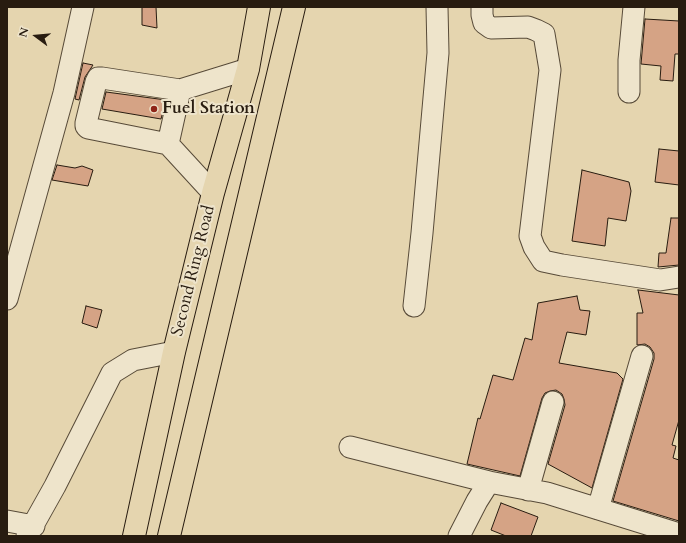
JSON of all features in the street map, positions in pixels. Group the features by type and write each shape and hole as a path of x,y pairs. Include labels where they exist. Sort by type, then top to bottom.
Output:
{"highway":[{"name":"Second Ring Road","path":"168,536 294,7"},
{"name":"Second Ring Road","path":"134,536 174,352 213,193 248,68 254,12"}],"street":[{"path":"7,299 64,93 83,7"},
{"path":"414,306 438,53 437,7"},
{"path":"482,7 484,23 491,28 528,27 544,34 550,70 530,236 534,247 543,260 562,265 660,280 679,277"},
{"path":"629,92 629,60 634,7"},
{"path":"213,193 168,144 88,128 86,123 96,82 98,78 102,78 180,90 248,68"},
{"path":"168,144 180,90"},
{"path":"7,521 31,531 112,373 133,360 174,352"},
{"path":"598,509 642,356"},
{"path":"528,490 553,402"},
{"path":"350,447 489,482 547,493 679,534"},
{"path":"458,536 489,482"}],"building":[{"path":"142,7 156,7 157,28 142,25"},
{"path":"645,19 679,21 679,54 675,54 673,81 660,80 661,66 641,64"},
{"path":"83,63 93,65 85,77 79,100 75,99"},
{"path":"106,92 166,100 161,119 102,109"},
{"path":"659,149 679,151 679,185 655,182"},
{"path":"57,165 75,168 82,166 93,170 88,186 52,180"},
{"path":"582,170 629,182 631,191 626,221 608,218 605,246 572,241"},
{"path":"671,218 679,218 679,265 658,267 659,253 666,253"},
{"path":"638,290 679,295 679,420 672,445 676,446 673,458 679,460 679,521 613,501 654,359 654,353 650,347 645,344 637,345 637,313 643,313"},
{"path":"577,296 580,310 590,311 586,335 567,332 559,363 617,373 623,379 592,488 548,464 565,405 562,394 556,390 545,393 542,398 520,476 467,464 478,418 480,419 493,375 513,380 525,338 532,340 538,303"},
{"path":"86,306 102,310 97,328 82,323"},
{"path":"501,503 538,517 531,536 506,536 491,530"}],"place":[{"name":"Fuel Station","path":"154,109"}]}
